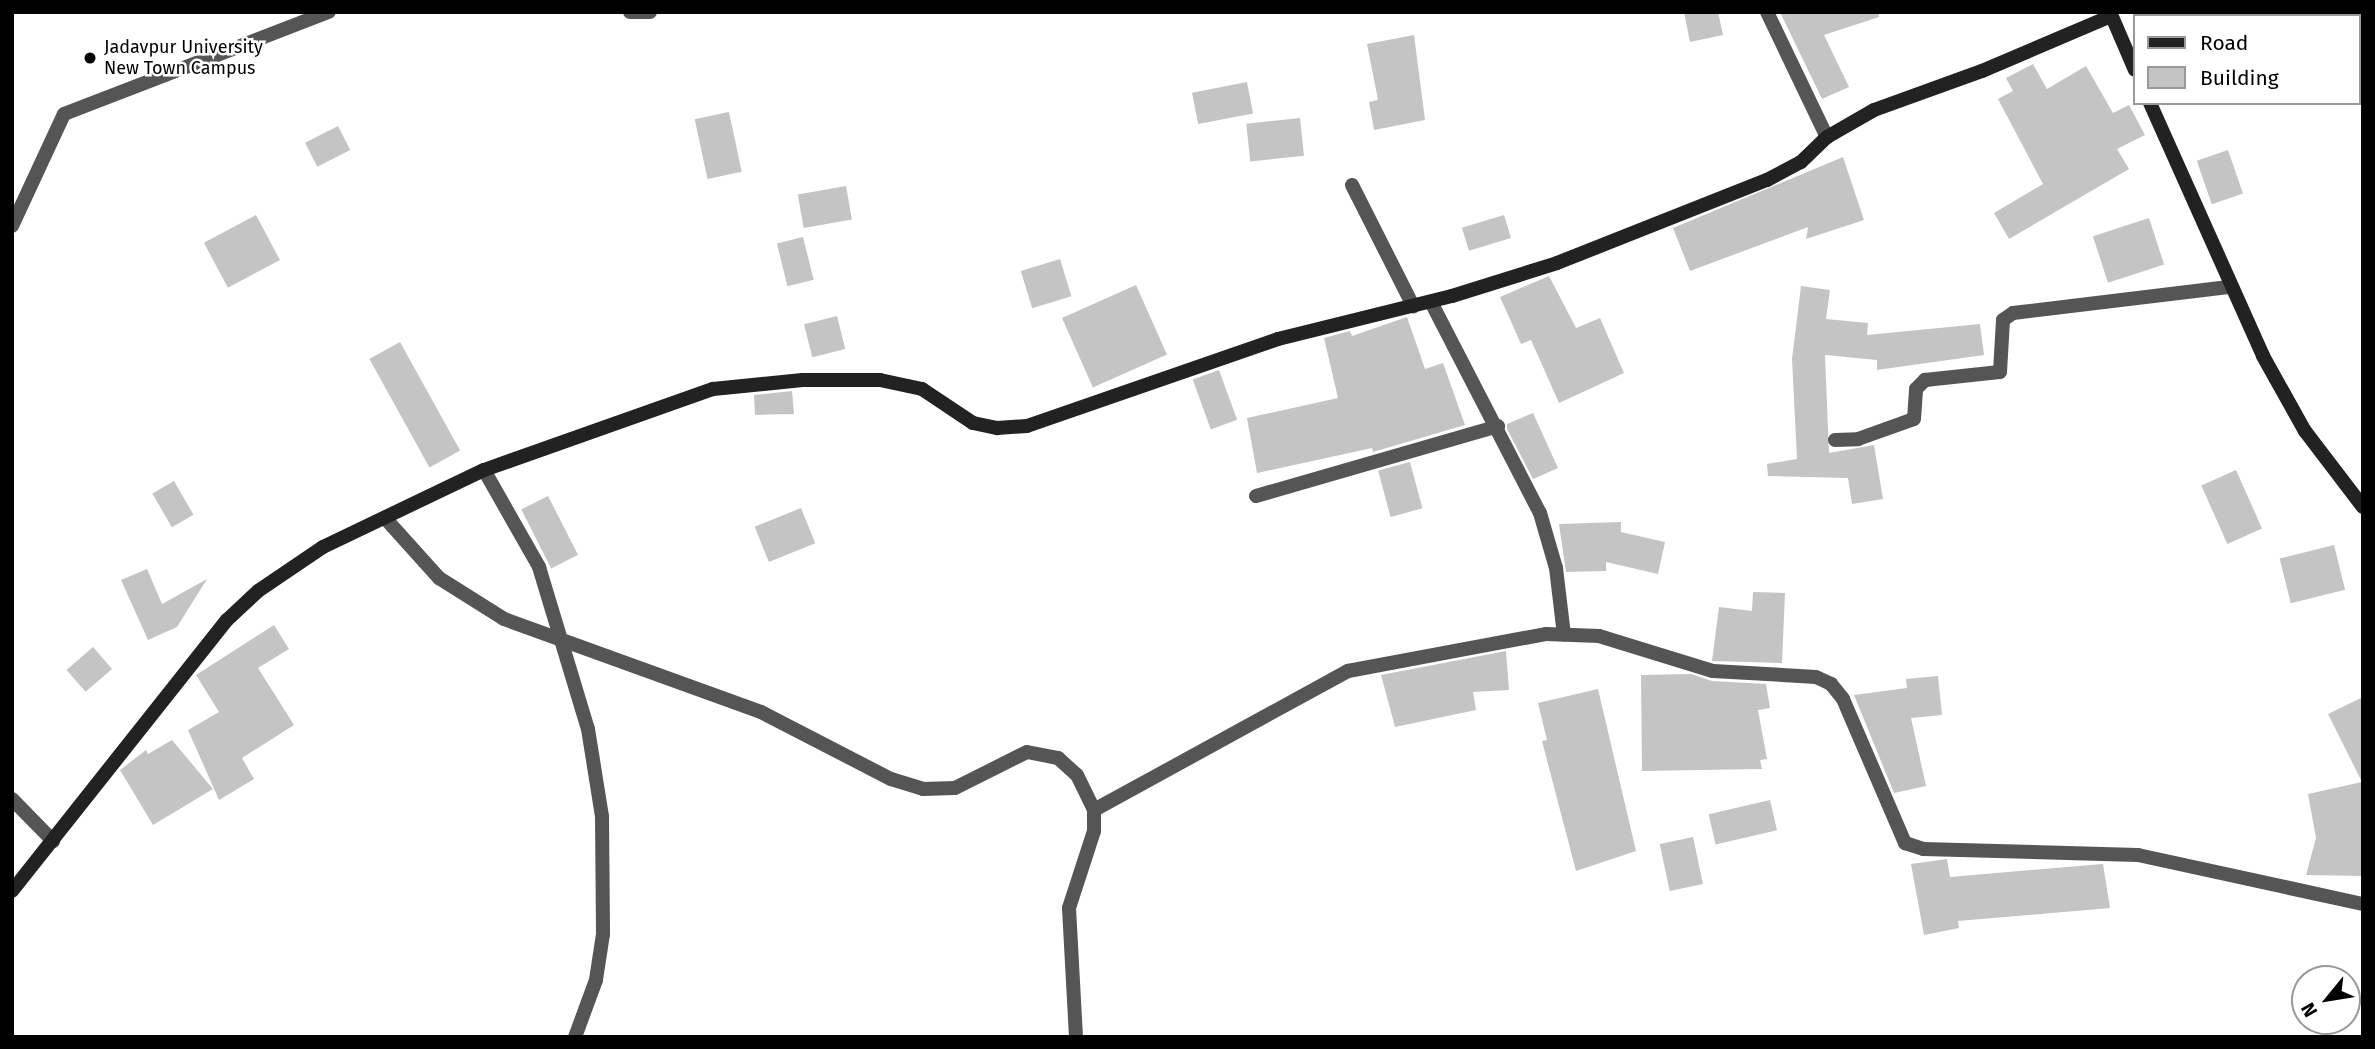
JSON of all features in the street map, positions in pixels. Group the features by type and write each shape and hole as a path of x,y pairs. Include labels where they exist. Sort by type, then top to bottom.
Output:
{"street":[{"path":"12,226 64,114 329,12"},
{"path":"630,12 650,12"},
{"path":"1767,12 1827,137"},
{"path":"12,891 227,620 258,591 323,547 484,470 713,389 803,380 880,380 922,389 973,423 996,428 1027,426 1278,339 1431,302 1557,263 1768,180 1801,162 1827,137 1874,110 1958,81 2111,14 2134,68"},
{"path":"2151,105 2228,287 2305,431 2363,507"},
{"path":"1352,185 1413,306"},
{"path":"1835,440 1858,439 1914,419 1916,389 1925,380 2000,372 2003,320 2012,313 2228,287"},
{"path":"1431,302 1498,426 1540,513 1556,568 1564,635"},
{"path":"1256,496 1498,426"},
{"path":"484,470 539,567 588,729 602,816 602,956 575,1037"},
{"path":"385,518 439,579 504,619 563,643 663,673 761,712 891,779 923,789 955,788 1027,751 1041,751 1058,758 1077,775 1094,810 1094,831 1069,908 1076,1037"},
{"path":"1094,810 1348,671 1546,634 1599,636 1713,671 1816,677 1831,684 1843,699 1905,843 1923,849 2137,855 2363,904"},
{"path":"12,799 53,841"}],"building":[{"path":"1684,12 1718,12 1723,35 1690,42"},
{"path":"1780,12 1879,12 1879,17 1824,35 1849,87 1822,99"},
{"path":"1414,35 1425,120 1374,130 1369,102 1378,100 1367,44"},
{"path":"2033,64 2047,89 2086,66 2113,113 2129,105 2145,135 2117,149 2129,169 2009,239 1994,213 2043,184 1998,99 2013,91 2006,78"},
{"path":"1247,82 1253,113 1198,124 1192,93"},
{"path":"729,112 742,172 707,179 695,119"},
{"path":"1300,118 1304,156 1250,161 1246,124"},
{"path":"338,126 350,150 317,167 305,143"},
{"path":"2228,150 2243,193 2212,204 2197,161"},
{"path":"1843,157 1864,220 1806,239 1808,227 1690,271 1673,228"},
{"path":"846,186 852,219 804,228 798,195"},
{"path":"256,215 280,260 228,288 204,243"},
{"path":"1504,215 1511,238 1469,251 1462,228"},
{"path":"2149,218 2164,265 2108,283 2093,236"},
{"path":"803,237 814,280 787,286 777,244"},
{"path":"1060,259 1071,296 1032,308 1021,271"},
{"path":"1549,276 1576,328 1600,318 1624,373 1559,403 1531,340 1521,344 1500,297"},
{"path":"1136,285 1167,354 1093,387 1062,318"},
{"path":"1801,286 1830,290 1826,319 1868,323 1867,335 1980,324 1984,355 1877,370 1877,360 1825,355 1829,453 1874,445 1883,499 1852,504 1848,478 1768,476 1767,464 1797,459 1792,359"},
{"path":"837,316 845,349 812,357 804,324"},
{"path":"1407,317 1425,369 1443,363 1465,425 1373,452 1372,448 1257,473 1247,418 1338,398 1324,338 1350,331 1352,336"},
{"path":"400,342 460,450 430,467 369,359"},
{"path":"1219,370 1237,420 1211,429 1193,380"},
{"path":"792,391 794,414 755,415 754,395"},
{"path":"1533,413 1558,468 1533,479 1507,429 1507,424"},
{"path":"1410,462 1422,508 1391,517 1378,471"},
{"path":"2236,470 2262,528 2227,544 2201,485"},
{"path":"174,481 194,515 172,527 152,494"},
{"path":"548,496 578,555 551,568 521,510"},
{"path":"801,508 815,543 769,562 755,527"},
{"path":"1621,522 1621,532 1665,542 1658,574 1606,562 1606,571 1566,572 1559,524"},
{"path":"2334,545 2345,590 2291,603 2280,559"},
{"path":"147,569 162,604 207,579 177,627 148,640 121,580"},
{"path":"1753,592 1785,593 1782,663 1712,661 1719,607 1752,611"},
{"path":"274,625 289,649 258,668 294,725 242,758 254,779 219,800 188,730 219,712 196,675"},
{"path":"93,647 112,669 86,692 67,670"},
{"path":"1506,651 1509,690 1473,692 1476,710 1395,727 1381,675"},
{"path":"1691,674 1712,681 1766,684 1770,708 1758,710 1767,759 1760,760 1762,769 1642,771 1641,675"},
{"path":"1938,676 1942,715 1911,718 1926,786 1894,793 1854,695 1907,688 1906,679"},
{"path":"1598,689 1636,851 1576,871 1542,741 1547,740 1538,703"},
{"path":"2363,697 2363,876 2306,875 2316,838 2308,794 2362,782 2328,714"},
{"path":"172,740 213,789 153,825 120,770 146,750 148,754"},
{"path":"1770,800 1777,830 1716,844 1709,814"},
{"path":"1693,837 1703,884 1670,891 1660,844"},
{"path":"1947,859 1950,877 2103,864 2110,908 1958,921 1959,928 1924,935 1911,864"}],"place":[{"name":"Jadavpur University New Town Campus","path":"90,58"}]}
